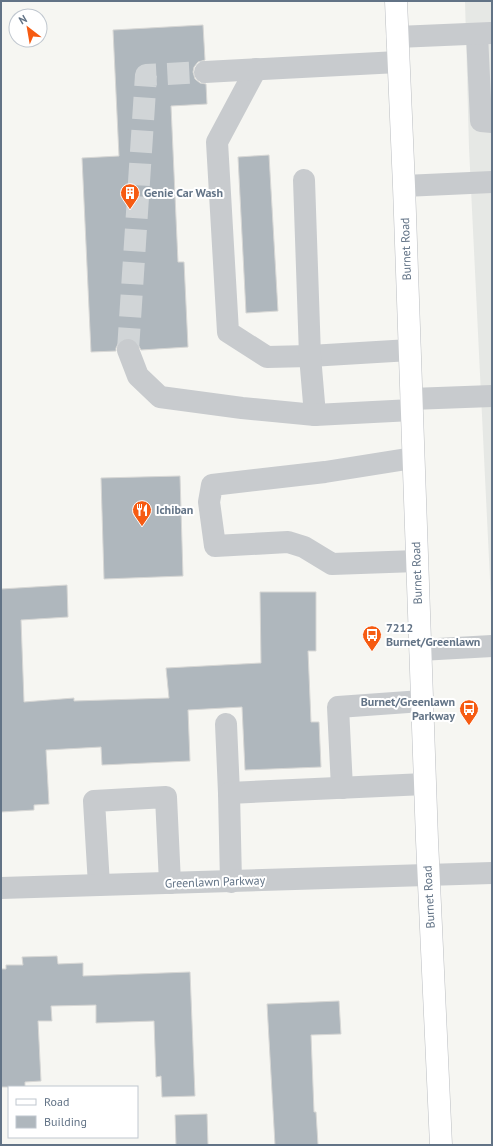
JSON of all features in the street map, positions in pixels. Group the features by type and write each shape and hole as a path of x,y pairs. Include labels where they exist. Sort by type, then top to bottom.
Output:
{"main road":[{"name":"Burnet Road","path":"396,1 412,404 428,875 440,1145"}],"street":[{"path":"397,37 484,33 481,120 492,122"},
{"path":"205,72 398,62"},
{"path":"256,69 217,142 228,332 267,357 410,350"},
{"path":"304,180 310,356 315,415"},
{"path":"404,186 492,182"},
{"path":"128,350 138,376 160,397 242,408 315,415 492,396"},
{"path":"413,458 325,472 212,485 209,502 215,546 288,542 304,548 332,564 417,561"},
{"path":"420,650 492,646"},
{"path":"342,788 338,707 422,701"},
{"path":"226,724 229,793 230,882"},
{"path":"229,793 425,784"},
{"path":"98,885 94,801 166,796 170,883"},
{"name":"Greenlawn Parkway","path":"1,888 492,873"}],"shaded area":[{"path":"465,1 492,1 492,621 469,148"}],"building":[{"name":"Genie Car Wash","path":"203,25 205,60 198,62 194,67 193,72 195,79 200,83 206,84 207,104 171,106 178,262 184,262 188,347 141,350 136,341 130,338 124,338 119,342 116,351 91,352 82,158 119,156 113,30"},
{"name":"Genie Car Wash","path":"269,155 278,311 246,313 238,157"},
{"name":"Ichiban","path":"180,476 183,576 104,579 101,478"},
{"path":"67,585 68,617 21,620 24,702 74,698 74,701 169,698 166,668 261,663 260,592 316,592 316,651 308,651 311,722 319,722 321,767 245,770 242,707 188,710 190,761 102,765 101,747 46,750 49,804 34,805 34,810 1,812 1,589"},
{"path":"57,956 58,964 83,963 83,976 190,972 195,1096 162,1097 161,1076 156,1077 154,1021 96,1023 96,1005 51,1006 52,1021 38,1021 41,1081 25,1082 25,1086 1,1087 1,969 6,969 6,965 23,965 22,957"},
{"path":"339,1001 341,1034 311,1035 314,1112 316,1112 318,1145 275,1145 267,1004"},
{"path":"207,1114 208,1145 176,1145 175,1115"}],"tunnel":[{"path":"128,350 146,75 205,72"}],"place":[{"name":"Genie Car Wash","path":"130,210"},
{"name":"Ichiban","path":"142,527"},
{"name":"7212 Burnet/Greenlawn","path":"372,652"},
{"name":"Burnet/Greenlawn Parkway","path":"469,726"}]}
